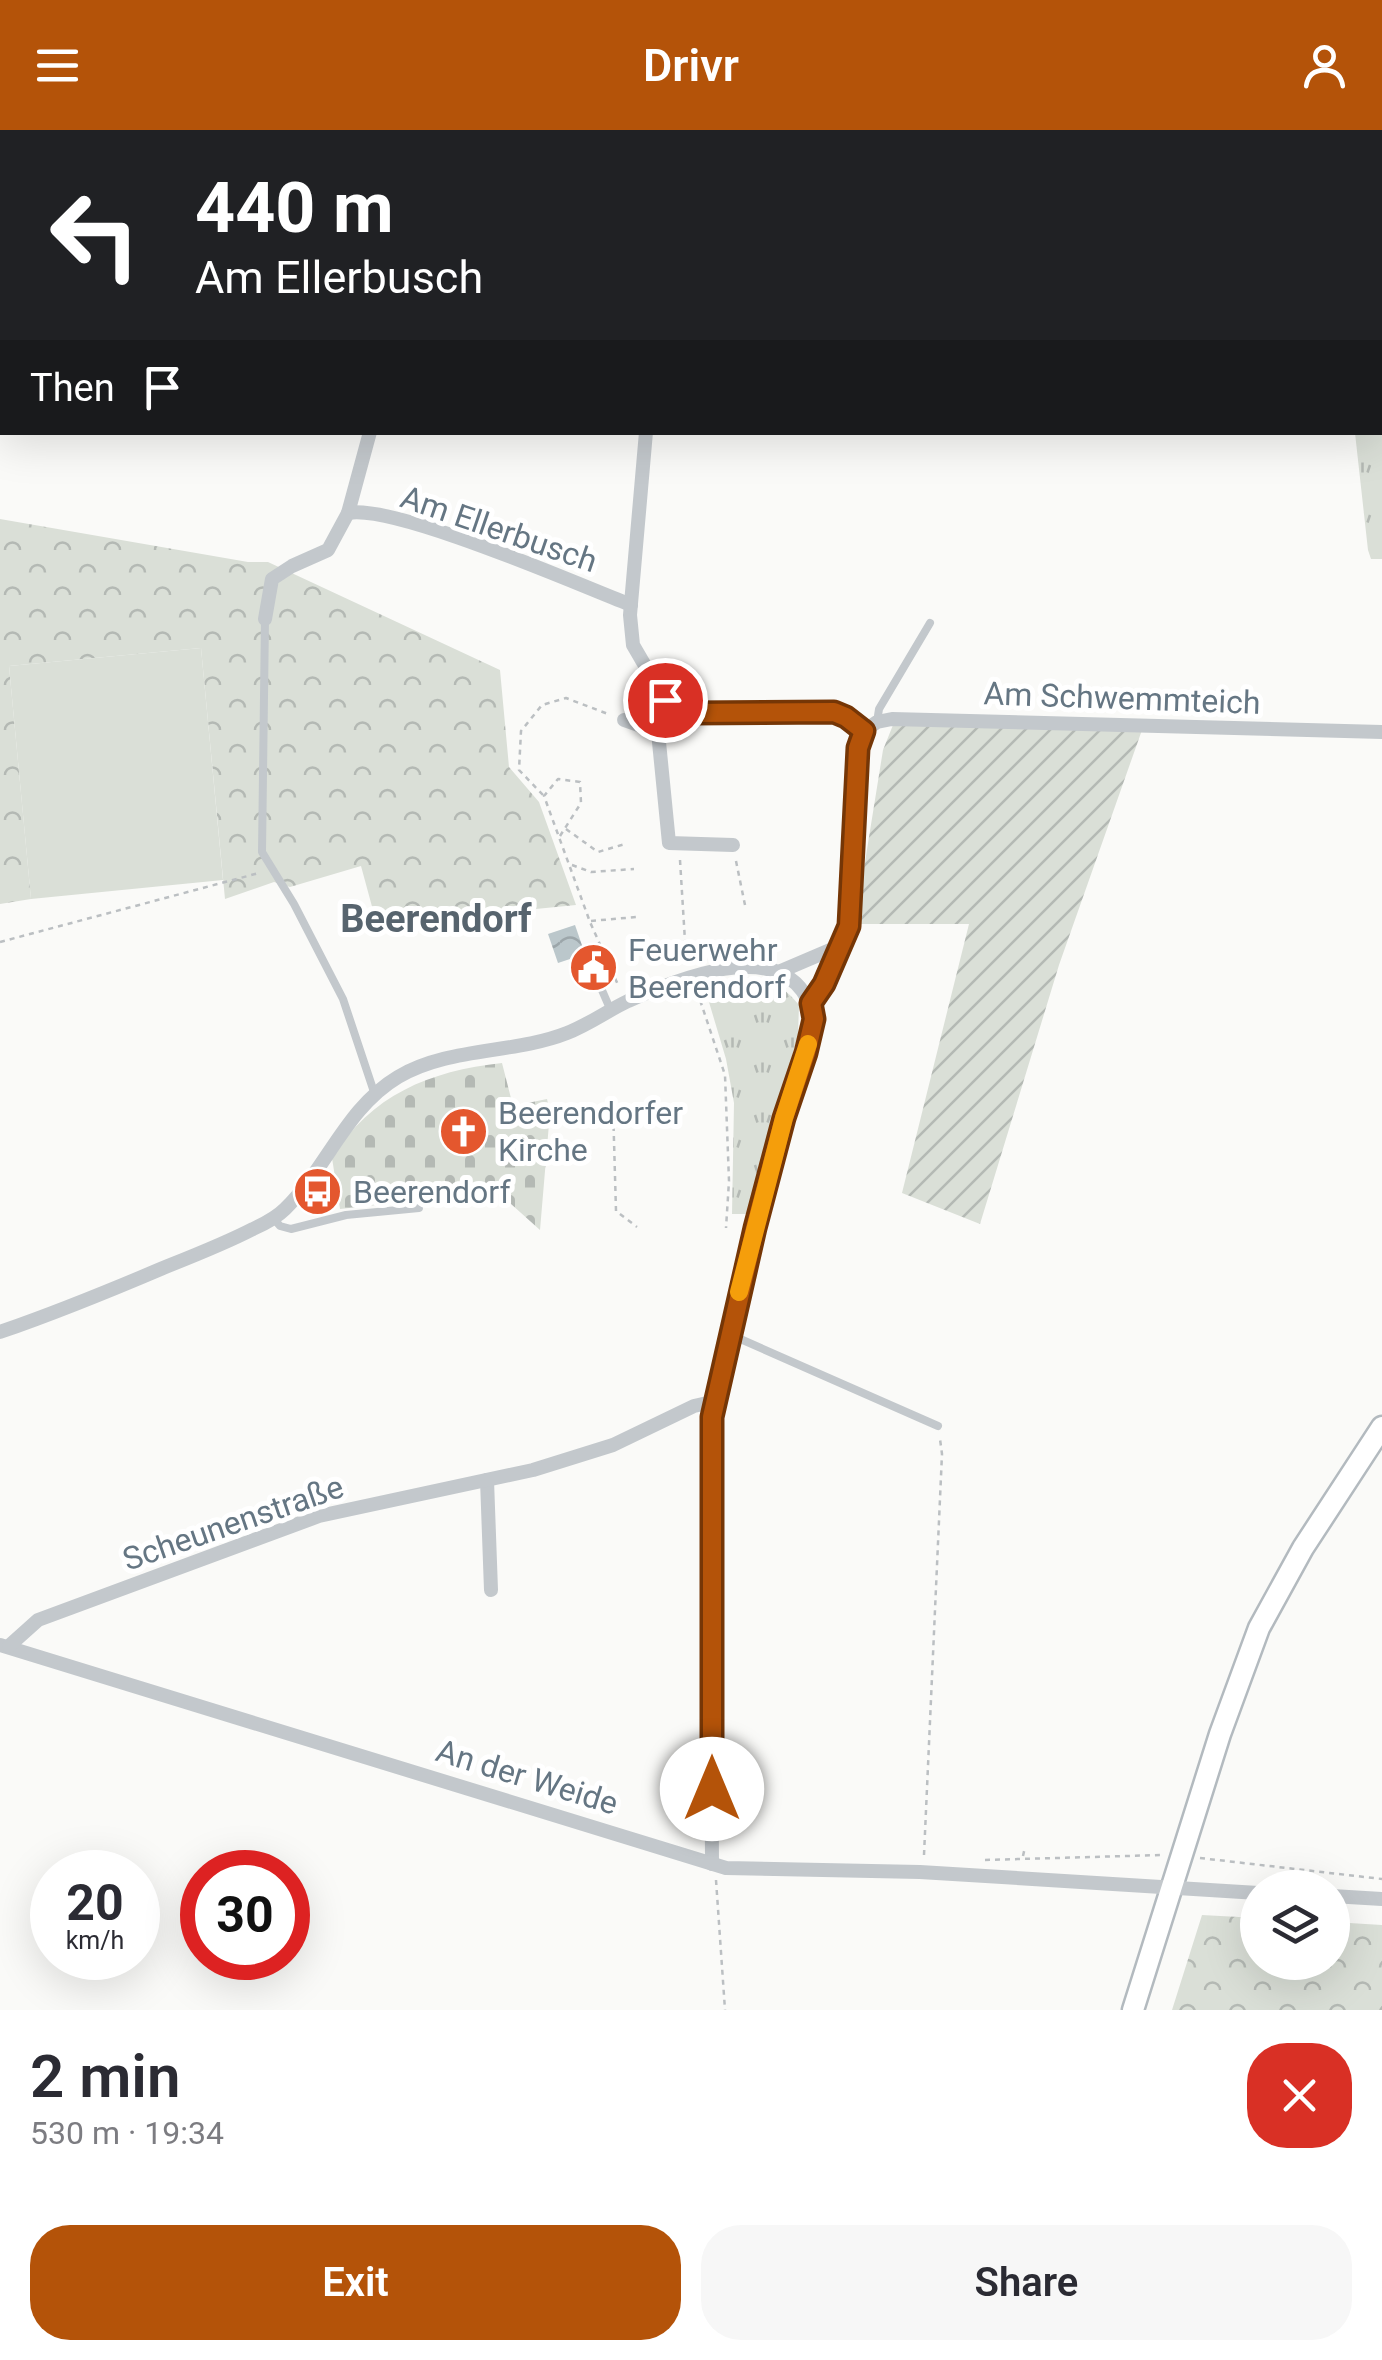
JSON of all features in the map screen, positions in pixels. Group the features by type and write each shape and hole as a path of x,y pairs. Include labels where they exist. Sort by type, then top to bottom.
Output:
{"main road":[{"path":"1134,2010 1258,1628 1303,1548 1382,1426"}],"street":[{"name":"Am Ellerbusch","path":"264,619 272,579 328,550 348,513 369,435"},
{"name":"Am Ellerbusch","path":"646,435 631,605 634,645 672,707"},
{"name":"Am Ellerbusch","path":"348,513 359,511 416,524 631,605"},
{"path":"733,845 669,843 658,732 672,707 689,713 834,712 871,726 858,748 849,926 811,1003"},
{"name":"Am Schwemmteich","path":"871,726 892,719 1382,732"},
{"path":"624,720 658,732"},
{"path":"781,972 842,945"},
{"path":"0,1332 62,1311 198,1254 284,1211 338,1135 400,1076 422,1066 568,1033 626,1002 697,974 735,968 770,968 781,972 806,992 814,1019 780,1131 716,1402 710,1454 712,1864"},
{"name":"Scheunenstraße","path":"5,1646 38,1620 320,1516 532,1470 613,1445 694,1406 716,1402"},
{"path":"487,1480 491,1590"},
{"name":"An der Weide","path":"5,1646 726,1868 920,1872 1240,1891"},
{"path":"1350,1897 1382,1898"}],"lane":[{"path":"264,619 262,852 343,999 375,1096"},
{"path":"871,726 930,623"},
{"path":"598,981 611,1011"},
{"path":"273,1217 280,1226 291,1229 346,1215 419,1208"},
{"path":"730,1334 938,1426"}],"path":[{"path":"624,720 566,698 542,705 521,732 519,770 544,796 590,922 626,1002"},
{"path":"544,796 558,778 580,782 581,803 560,836"},
{"path":"565,828 598,852 625,844"},
{"path":"679,843 685,941 691,948 696,985 725,1076 729,1180 726,1228"},
{"path":"733,845 746,910"},
{"path":"570,865 591,872 634,869"},
{"path":"0,942 272,869"},
{"path":"590,922 636,917"},
{"path":"613,1106 616,1212 638,1227"},
{"path":"930,1859 923,1854 942,1454 938,1426"},
{"path":"975,1860 1182,1856 1382,1879"},
{"path":"712,1864 718,1888 725,2010"}],"green space":[{"path":"1355,435 1382,435 1382,559 1371,559"},
{"path":"0,519 248,562 268,562 500,670 509,767 539,802 576,905 377,925 361,866 290,887 274,882 225,899 201,648 9,666 31,899 0,904"},
{"path":"201,648 223,880 31,899 9,666"},
{"path":"893,725 1142,730 1059,965 980,1224 902,1193 969,924 855,924 883,750"},
{"path":"748,977 777,985 799,1005 798,1035 750,1214 732,1214 734,1103 726,1059 703,982"},
{"path":"502,1063 513,1106 547,1099 550,1112 540,1230 511,1204 433,1199 340,1209 332,1158 365,1118 384,1102 426,1080"},
{"path":"1202,1915 1240,1917 1240,1980 1350,1980 1350,1923 1382,1925 1382,2010 1172,2010"}],"water":[{"path":"575,925 585,954 558,963 548,934"}],"slow traffic":[{"path":"739,1292 784,1118 808,1044"}],"place":[{"name":"Feuerwehr Beerendorf","path":"593,968"},
{"name":"Beerendorfer Kirche","path":"463,1131"},
{"name":"Beerendorf","path":"318,1192"}],"district":[{"name":"Beerendorf","path":"436,919"}],"route":[{"path":"665,700 689,713 834,712 864,731 858,748 849,926 824,984 811,1003 814,1019 806,1053 755,1228 712,1417 712,1789"}]}
